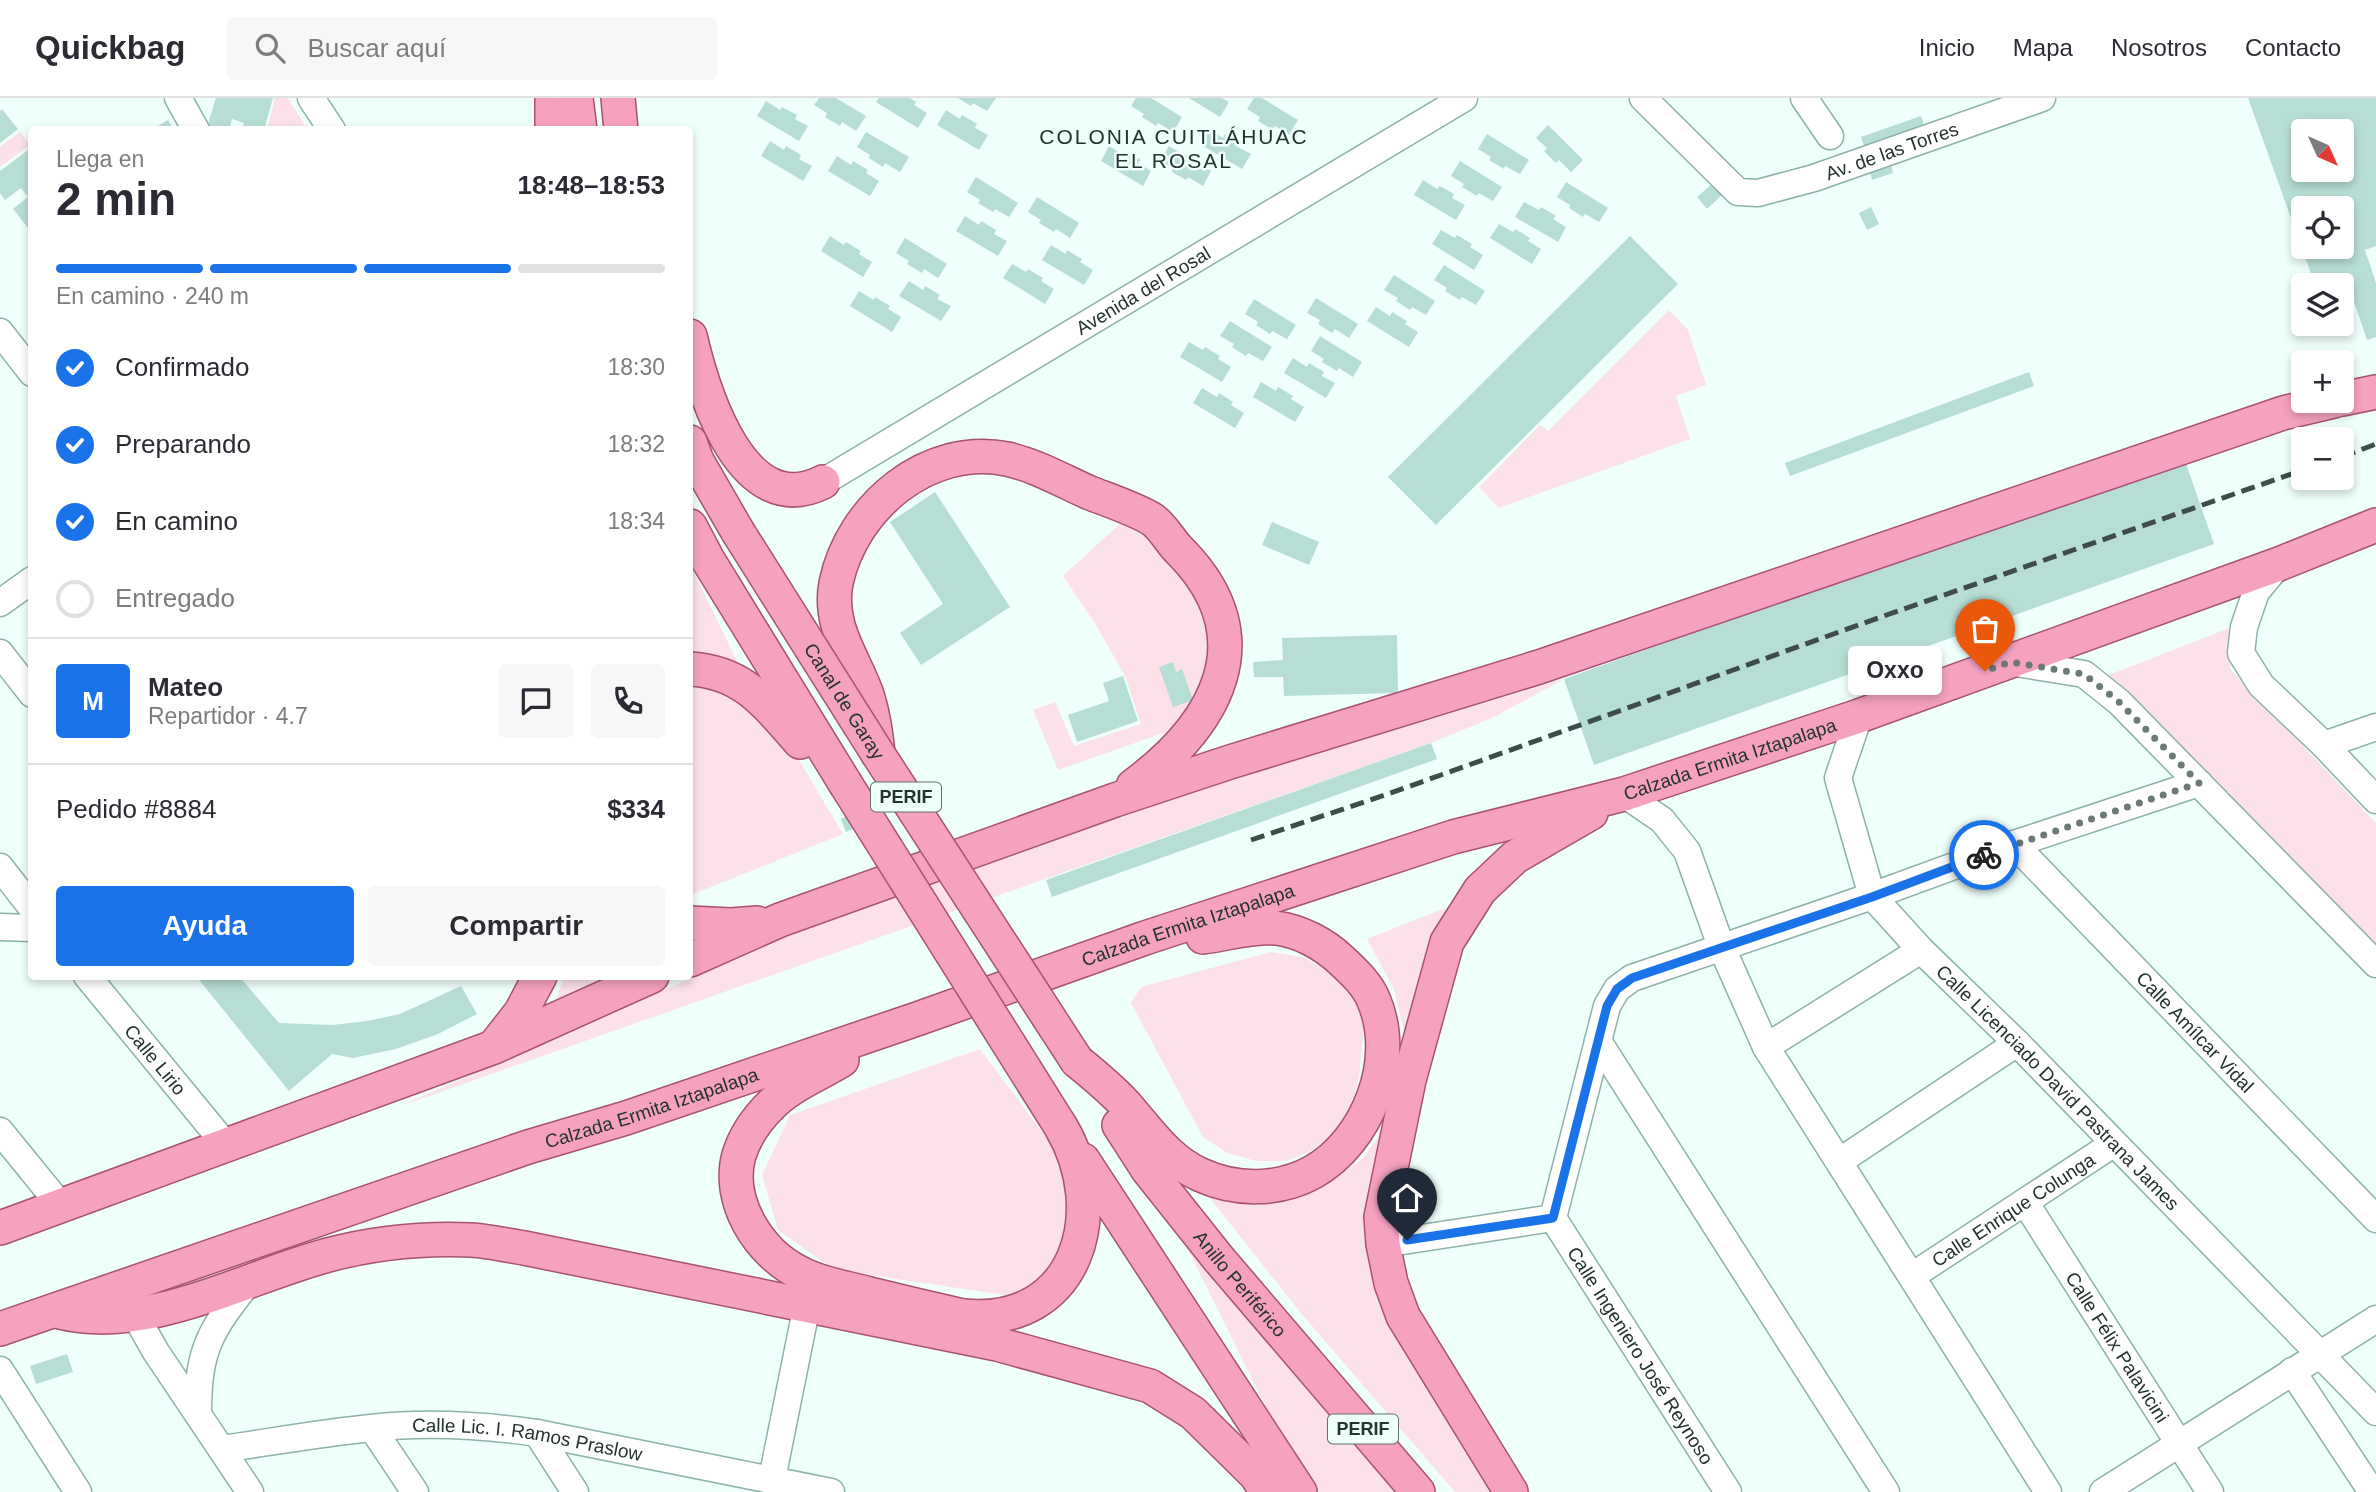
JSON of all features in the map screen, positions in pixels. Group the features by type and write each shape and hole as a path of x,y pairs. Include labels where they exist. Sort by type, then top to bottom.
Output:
{"main road":[{"path":"552,98 552,126"},
{"path":"576,98 580,126"},
{"path":"693,348 704,390 716,419 732,449 743,462 766,482 784,489 804,490 823,482"},
{"path":"2354,397 2376,392"},
{"path":"693,959 780,919 1115,800 1539,667 2291,410"},
{"name":"Canal de Garay","path":"693,450 738,532 1077,1061"},
{"path":"878,754 873,714 867,694 837,628 834,597 841,566 858,528 885,496 921,472 947,462 976,457 1008,459 1154,520 1205,581 1217,602 1224,633 1223,664 1214,694 1192,730 1175,751 1115,800"},
{"name":"Calzada Ermita Iztapalapa","path":"127,1302 515,1152 625,1118 1145,938 1453,837 1624,794 1859,716 2279,564 2376,525"},
{"name":"PERIF","path":"693,532 845,783 1061,1127 1300,1492"},
{"path":"693,669 718,673 746,686 845,783"},
{"path":"1511,1492 1404,1316 1391,1283 1381,1217 1409,1080 1447,942 1480,890 1515,857 1624,794"},
{"path":"693,923 731,925 780,919"},
{"path":"1077,1061 1122,1101 1170,1156 1185,1167 1219,1182 1254,1187 1293,1181 1329,1161 1351,1136 1374,1098 1383,1066 1384,1050 1381,1024 1373,999 1352,970 1322,946 1306,937 1277,929 1250,929 1184,939 1145,938"},
{"path":"494,1047 520,1012 538,980"},
{"path":"0,1228 494,1047 643,980"},
{"path":"880,1031 841,1060 786,1092 760,1117 748,1134 740,1154 737,1182 743,1209 755,1233 785,1265 821,1282 964,1317 1007,1314 1040,1298 1054,1286 1073,1260 1083,1228 1084,1193 1077,1158 1061,1127"},
{"name":"Anillo Periférico","path":"1077,1061 1148,1170 1308,1366 1418,1492"},
{"path":"0,1329 51,1310 80,1317 127,1302 176,1305 331,1254 413,1240 472,1240 807,1304 997,1344 1150,1386 1193,1413 1256,1475 1267,1492"}],"street":[{"path":"178,98 194,126"},
{"path":"311,98 329,126"},
{"name":"Avenida del Rosal","path":"823,482 1464,98"},
{"name":"Av. de las Torres","path":"1643,98 1738,192 1758,193 1814,178 2042,98"},
{"path":"1804,98 1830,136"},
{"path":"0,332 28,368"},
{"path":"2279,564 2256,592 2244,627 2241,653 2261,685 2324,745 2376,800"},
{"path":"2,598 28,582"},
{"path":"0,653 28,689"},
{"path":"2010,662 2084,674 2119,702 2376,964"},
{"name":"Calle Licenciado David Pastrana James","path":"1859,716 1838,778 1872,897 2376,1412"},
{"path":"2324,745 2376,727"},
{"path":"1383,1244 1553,1218 1607,1006 1617,989 1632,978 1872,897 2014,844 2199,783"},
{"path":"1624,794 1662,820 1687,851 1721,946 1766,1047 2048,1492"},
{"name":"Calle Amílcar Vidal","path":"2014,844 2376,1219"},
{"path":"0,867 28,903"},
{"path":"0,927 28,928"},
{"path":"1766,1047 1921,950"},
{"name":"Calle Lirio","path":"90,980 225,1144"},
{"path":"1598,1041 1886,1492"},
{"path":"1840,1160 2017,1044"},
{"path":"0,1131 61,1206"},
{"name":"Calle Enrique Colunga","path":"1912,1276 2113,1144"},
{"name":"Calle Félix Palavicini","path":"2025,1202 2210,1492"},
{"name":"Calle Ingeniero José Reynoso","path":"1553,1218 1728,1492"},
{"path":"198,1414 198,1379 203,1352 219,1320 250,1280"},
{"path":"127,1302 249,1492"},
{"path":"772,1479 807,1304"},
{"path":"2103,1492 2376,1318"},
{"path":"0,1370 78,1492"},
{"path":"2292,1371 2372,1492"},
{"name":"Calle Lic. I. Ramos Praslow","path":"222,1449 372,1428 439,1425 492,1427 537,1433 831,1492"},
{"path":"372,1428 415,1492"},
{"path":"537,1433 575,1492"}],"shaded area":[{"path":"275,98 288,98 305,126 268,126"},
{"path":"20,132 28,142 28,146 0,167 0,147"},
{"path":"1669,310 1688,330 1706,385 1676,396 1690,439 1499,508 1479,487 1540,425 1548,431"},
{"path":"1123,521 1154,543 1189,575 1218,632 1189,724 1058,770 1033,710 1055,702 1074,746 1141,724 1126,678 1096,625 1063,576"},
{"path":"693,570 756,701 773,716 843,834 693,892"},
{"path":"2237,625 2230,669 2376,823 2376,956 2101,678"},
{"path":"1564,679 1492,718 1431,743 398,1107 686,980 693,980 693,977 829,917 1198,790"},
{"path":"1453,905 1407,1044 1394,989 1367,939"},
{"path":"1271,952 1303,957 1330,972 1352,995 1364,1024 1359,1077 1352,1106 1336,1131 1313,1150 1286,1161 1256,1161 1227,1153 1203,1137 1131,1003 1141,987"},
{"path":"563,980 598,980 555,1003"},
{"path":"980,1049 1066,1164 1074,1195 1060,1256 1039,1280 1012,1296 835,1270 778,1230 762,1175 790,1115"},
{"path":"1388,1123 1372,1219 1503,1492 1455,1492 1300,1312 1205,1192 1289,1199 1329,1183 1363,1158"},
{"path":"1166,1206 1397,1492 1319,1492 1264,1403"}],"building":[{"path":"216,98 273,98 265,126 243,126 244,123 232,119 230,126 207,126"},
{"path":"819,98 836,98 866,116 856,131 842,122 840,126 825,117 827,113 814,105"},
{"path":"879,98 910,98 916,102 914,105 927,113 918,128 876,102"},
{"path":"958,98 996,98 987,111"},
{"path":"1136,98 1151,98 1182,117 1173,132 1142,117 1144,114 1131,106"},
{"path":"1189,98 1222,98 1229,102 1220,117"},
{"path":"1254,98 1262,98 1298,120 1289,135 1275,126 1273,130 1258,121 1260,117 1247,109"},
{"path":"2248,98 2376,98 2376,246 2365,250 2376,283 2376,337 2367,340 2354,302 2354,273 2311,273 2306,259 2354,259 2354,196 2291,196 2291,218"},
{"path":"766,101 780,110 782,107 797,115 795,119 808,126 799,141 757,116"},
{"path":"2,109 18,129 0,143 0,111"},
{"path":"946,110 960,119 962,115 977,124 975,128 988,135 979,150 937,125"},
{"path":"1921,116 1924,125 1864,146 1861,137"},
{"path":"168,120 172,126 158,126"},
{"path":"1548,125 1583,160 1571,172 1559,160 1556,163 1544,151 1547,148 1536,138"},
{"path":"1209,129 1223,138 1225,134 1240,143 1238,147 1251,154 1242,169 1200,144"},
{"path":"866,132 909,157 900,172 885,163 883,167 857,147"},
{"path":"1487,134 1529,160 1520,174 1505,166 1504,169 1478,149"},
{"path":"770,141 784,150 786,146 801,155 799,159 812,166 803,181 761,156"},
{"path":"1109,146 1124,155 1126,151 1141,160 1138,163 1151,171 1143,186 1101,161"},
{"path":"1169,146 1211,171 1203,186 1172,172 1173,168 1160,161"},
{"path":"28,150 28,197 21,188 5,200 0,193 0,171"},
{"path":"837,156 851,165 853,161 879,181 870,196 828,171"},
{"path":"1460,161 1502,187 1493,201 1479,193 1477,196 1451,176"},
{"path":"1891,165 1893,173 1872,180 1870,172"},
{"path":"976,177 1018,203 1009,217 995,209 993,212 967,192"},
{"path":"1423,180 1437,189 1440,186 1454,194 1452,198 1465,205 1456,220 1414,195"},
{"path":"1566,182 1608,208 1599,222 1585,214 1583,217 1557,197"},
{"path":"1713,183 1723,194 1707,209 1697,197"},
{"path":"28,197 28,228 13,209"},
{"path":"1037,197 1079,223 1070,238 1039,223 1041,220 1028,212"},
{"path":"1524,202 1539,210 1541,207 1556,216 1553,219 1566,227 1558,242 1515,217"},
{"path":"1871,207 1879,224 1867,230 1859,213"},
{"path":"965,216 979,225 981,221 996,230 994,234 1007,241 998,256 956,231"},
{"path":"1499,224 1513,232 1515,229 1541,249 1532,264 1490,238"},
{"path":"1441,230 1455,238 1457,235 1483,255 1474,270 1432,244"},
{"path":"830,236 861,251 859,254 872,262 863,277 821,251"},
{"path":"1630,236 1678,284 1436,525 1388,477"},
{"path":"905,238 947,264 938,278 924,269 922,273 896,253"},
{"path":"1051,245 1066,254 1067,250 1093,270 1084,285 1042,260"},
{"path":"1012,264 1026,272 1028,269 1054,289 1045,304 1003,278"},
{"path":"1444,265 1485,291 1476,305 1462,297 1460,300 1434,280"},
{"path":"1394,275 1435,301 1426,315 1412,307 1410,310 1396,301 1398,298 1384,290"},
{"path":"909,281 923,290 925,286 940,295 937,299 951,306 941,321 899,296"},
{"path":"859,291 890,306 888,309 901,317 892,332 850,306"},
{"path":"1316,298 1358,324 1349,338 1335,329 1332,333 1318,324 1320,320 1307,313"},
{"path":"1254,299 1296,325 1287,339 1272,331 1270,334 1245,314"},
{"path":"1376,307 1390,316 1392,312 1418,332 1409,347 1367,321"},
{"path":"1230,321 1272,347 1263,361 1248,353 1246,356 1232,347 1234,344 1220,336"},
{"path":"1320,336 1362,362 1353,377 1322,362 1324,359 1311,351"},
{"path":"1189,342 1203,350 1205,347 1231,367 1222,382 1180,357"},
{"path":"1293,358 1307,367 1309,363 1324,372 1322,376 1335,383 1326,398 1284,373"},
{"path":"2029,372 2034,386 1790,476 1785,463"},
{"path":"1261,382 1276,391 1278,387 1304,407 1295,422 1253,397"},
{"path":"1202,388 1217,397 1219,393 1244,413 1235,428 1193,403"},
{"path":"2184,458 2214,544 1594,765 1564,679"},
{"path":"935,492 1010,607 921,665 900,633 943,604 890,522"},
{"path":"1272,522 1319,542 1309,565 1262,545"},
{"path":"1397,635 1398,693 1284,696 1283,677 1254,677 1253,662 1283,660 1282,638"},
{"path":"1173,662 1176,672 1182,669 1193,700 1173,707 1159,667"},
{"path":"1123,676 1138,721 1077,742 1068,715 1109,701 1103,683"},
{"path":"1431,743 1437,759 1052,897 1046,880"},
{"path":"896,781 903,800 883,808 886,816 846,832 841,819 851,814 853,800"},
{"path":"199,980 242,980 279,1023 332,1025 367,1021 400,1014 461,986 477,1014 438,1034 396,1049 353,1058 332,1054 289,1091"},
{"path":"67,1354 73,1372 36,1384 30,1366"}],"railway":[{"path":"2354,452 2376,444"},
{"path":"1251,840 2291,474"}],"way so far":[{"path":"1984,855 2199,783 2119,702 2084,674 2010,662 1985,671"}],"place":[{"name":"Oxxo","path":"1985,671"}],"district":[{"name":"COLONIA CUITLÁHUAC EL ROSAL","path":"1174,149"}],"route":[{"path":"1407,1240 1553,1218 1607,1006 1617,989 1632,978 1872,897 1984,855"}]}
